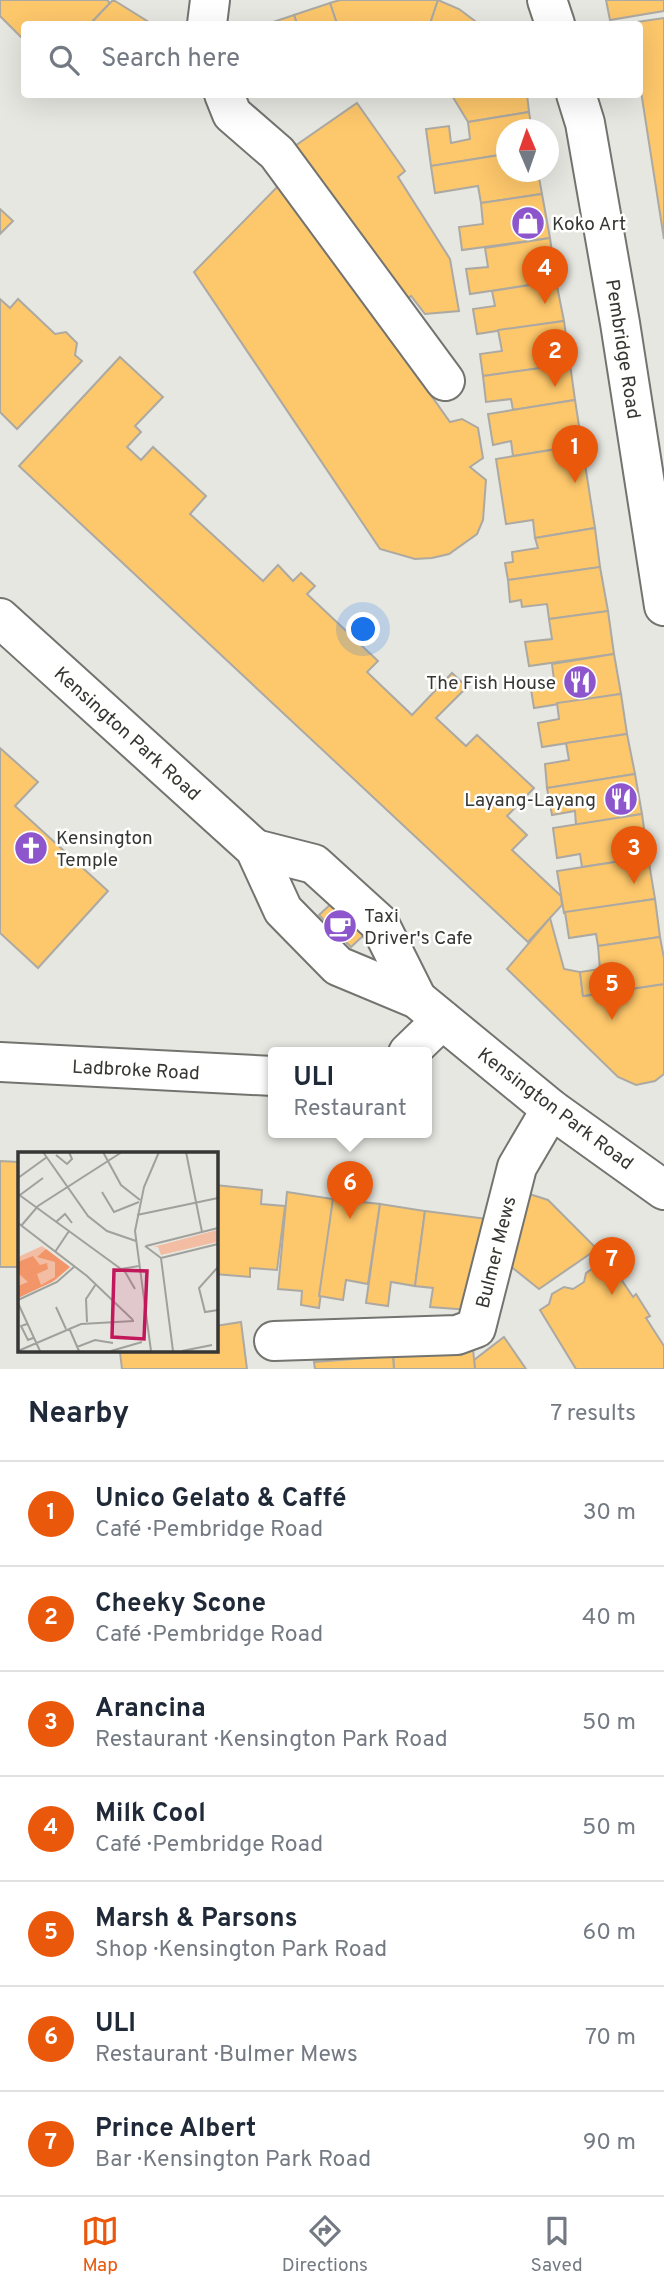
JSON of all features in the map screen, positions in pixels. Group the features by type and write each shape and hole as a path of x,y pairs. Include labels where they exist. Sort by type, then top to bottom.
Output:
{"main road":[{"path":"207,21 210,0"},
{"path":"547,0 554,21"},
{"path":"226,98 232,114 277,153 445,380"},
{"name":"Pembridge Road","path":"577,98 585,123 615,296 664,606"},
{"name":"Kensington Park Road","path":"0,618 256,849 283,910 338,966 429,1009 551,1109 664,1189"},
{"name":"Kensington Park Road","path":"256,849 314,864 379,923 429,1009"},
{"path":"411,1047 429,1009"},
{"name":"Ladbroke Road","path":"0,1062 268,1076"},
{"name":"Bulmer Mews","path":"274,1341 457,1335 477,1328 517,1167 551,1109"}],"building":[{"path":"0,0 107,0 110,3 93,21 21,21 21,37 0,16"},
{"path":"340,0 438,0 431,21 336,21 330,3"},
{"path":"438,0 459,9 475,21 431,21"},
{"path":"606,0 664,0 664,11 610,20"},
{"path":"115,1 147,21 93,21"},
{"path":"330,3 336,21 296,21 294,15"},
{"path":"294,15 296,21 276,21"},
{"path":"664,18 664,239 642,98 643,21"},
{"path":"453,98 527,98 529,112 468,122"},
{"path":"357,103 405,171 398,177 450,259 459,311 425,314 411,296 401,304 292,148"},
{"path":"529,112 530,119 496,119 496,156 431,166 426,129 449,126 451,143 470,139 468,122"},
{"path":"496,156 496,182 540,182 542,194 481,203 478,186 435,193 431,166"},
{"path":"281,183 450,422 462,419 478,428 483,458 470,467 486,480 483,520 477,534 449,554 415,559 380,549 194,272"},
{"path":"542,194 550,238 462,250 459,227 483,224 481,203"},
{"path":"0,209 13,221 0,234"},
{"path":"550,238 556,281 470,294 466,269 488,267 485,248"},
{"path":"556,281 564,321 477,334 473,309 495,306 492,291"},
{"path":"0,299 10,308 18,299 55,334 66,332 77,343 75,355 82,361 17,429 0,412"},
{"path":"564,321 570,364 483,376 480,354 502,351 498,330"},
{"path":"120,357 163,397 135,426 141,432 127,447 141,460 153,447 206,496 190,514 263,581 278,565 293,581 301,573 315,586 307,594 378,661 367,672 412,715 452,673 467,687 436,718 466,746 477,735 534,788 507,816 527,835 512,850 561,896 562,905 528,942 19,466"},
{"path":"570,364 575,400 513,410 511,399 486,402 483,376"},
{"path":"575,400 582,445 513,456 511,441 493,445 488,414"},
{"path":"582,445 595,528 535,538 533,520 506,524 496,459"},
{"path":"595,528 600,567 508,580 505,563 513,562 512,552 538,548 535,538"},
{"path":"600,567 608,611 549,619 547,604 522,607 521,600 510,602 508,580"},
{"path":"608,611 614,654 529,666 525,642 552,639 549,619"},
{"name":"The Fish House","path":"614,654 621,694 534,708 530,683 554,680 552,664"},
{"path":"621,694 627,734 542,747 538,723 559,719 557,703"},
{"path":"627,734 635,774 547,788 545,764 569,760 566,743"},
{"name":"Kensington Temple","path":"0,748 38,782 15,806 108,891 38,968 0,933"},
{"path":"635,774 642,814 576,825 575,811 552,815 547,788"},
{"path":"642,814 648,857 582,867 580,854 557,858 553,828"},
{"path":"648,857 655,899 564,913 557,871"},
{"path":"655,899 660,937 598,946 596,934 569,938 565,912"},
{"path":"333,902 364,935 351,947 319,915"},
{"path":"550,918 564,969 580,972 583,996 664,984 664,1074 655,1081 636,1085 618,1077 507,969"},
{"path":"660,937 664,958 664,984 583,996 580,972 600,969 598,946"},
{"path":"0,1161 18,1162 18,1267 0,1267"},
{"path":"217,1185 262,1190 261,1204 285,1206 277,1270 250,1268 250,1277 217,1274"},
{"path":"287,1192 333,1199 319,1308 301,1305 302,1291 278,1289"},
{"path":"523,1192 548,1200 597,1249 539,1289 504,1261"},
{"path":"333,1199 380,1204 368,1284 346,1280 343,1300 319,1296"},
{"path":"380,1204 425,1211 415,1286 391,1282 388,1306 366,1303"},
{"path":"425,1211 488,1219 470,1310 430,1307 433,1288 415,1286"},
{"path":"611,1264 633,1297 636,1294 650,1316 646,1318 664,1346 664,1369 576,1369 540,1310 549,1304 552,1294 564,1287 573,1289 584,1282 586,1273 595,1267 604,1269"},
{"path":"241,1322 247,1369 122,1369 120,1352 217,1352 217,1326"},
{"path":"504,1337 526,1369 475,1369 474,1360"},
{"path":"473,1349 475,1369 394,1369 393,1356"},
{"path":"393,1356 394,1369 315,1369 314,1362"}],"place":[{"name":"Koko Art","path":"528,223"},
{"name":"Milk Cool","path":"545,304"},
{"name":"Cheeky Scone","path":"555,387"},
{"name":"Unico Gelato & Caffé","path":"575,483"},
{"name":"The Fish House","path":"580,682"},
{"name":"Layang-Layang","path":"621,799"},
{"name":"Kensington Temple","path":"31,848"},
{"name":"Arancina","path":"634,884"},
{"name":"Taxi Driver's Cafe","path":"340,926"},
{"name":"Marsh & Parsons","path":"612,1020"},
{"name":"ULI","path":"350,1219"},
{"name":"Prince Albert","path":"612,1295"}]}
